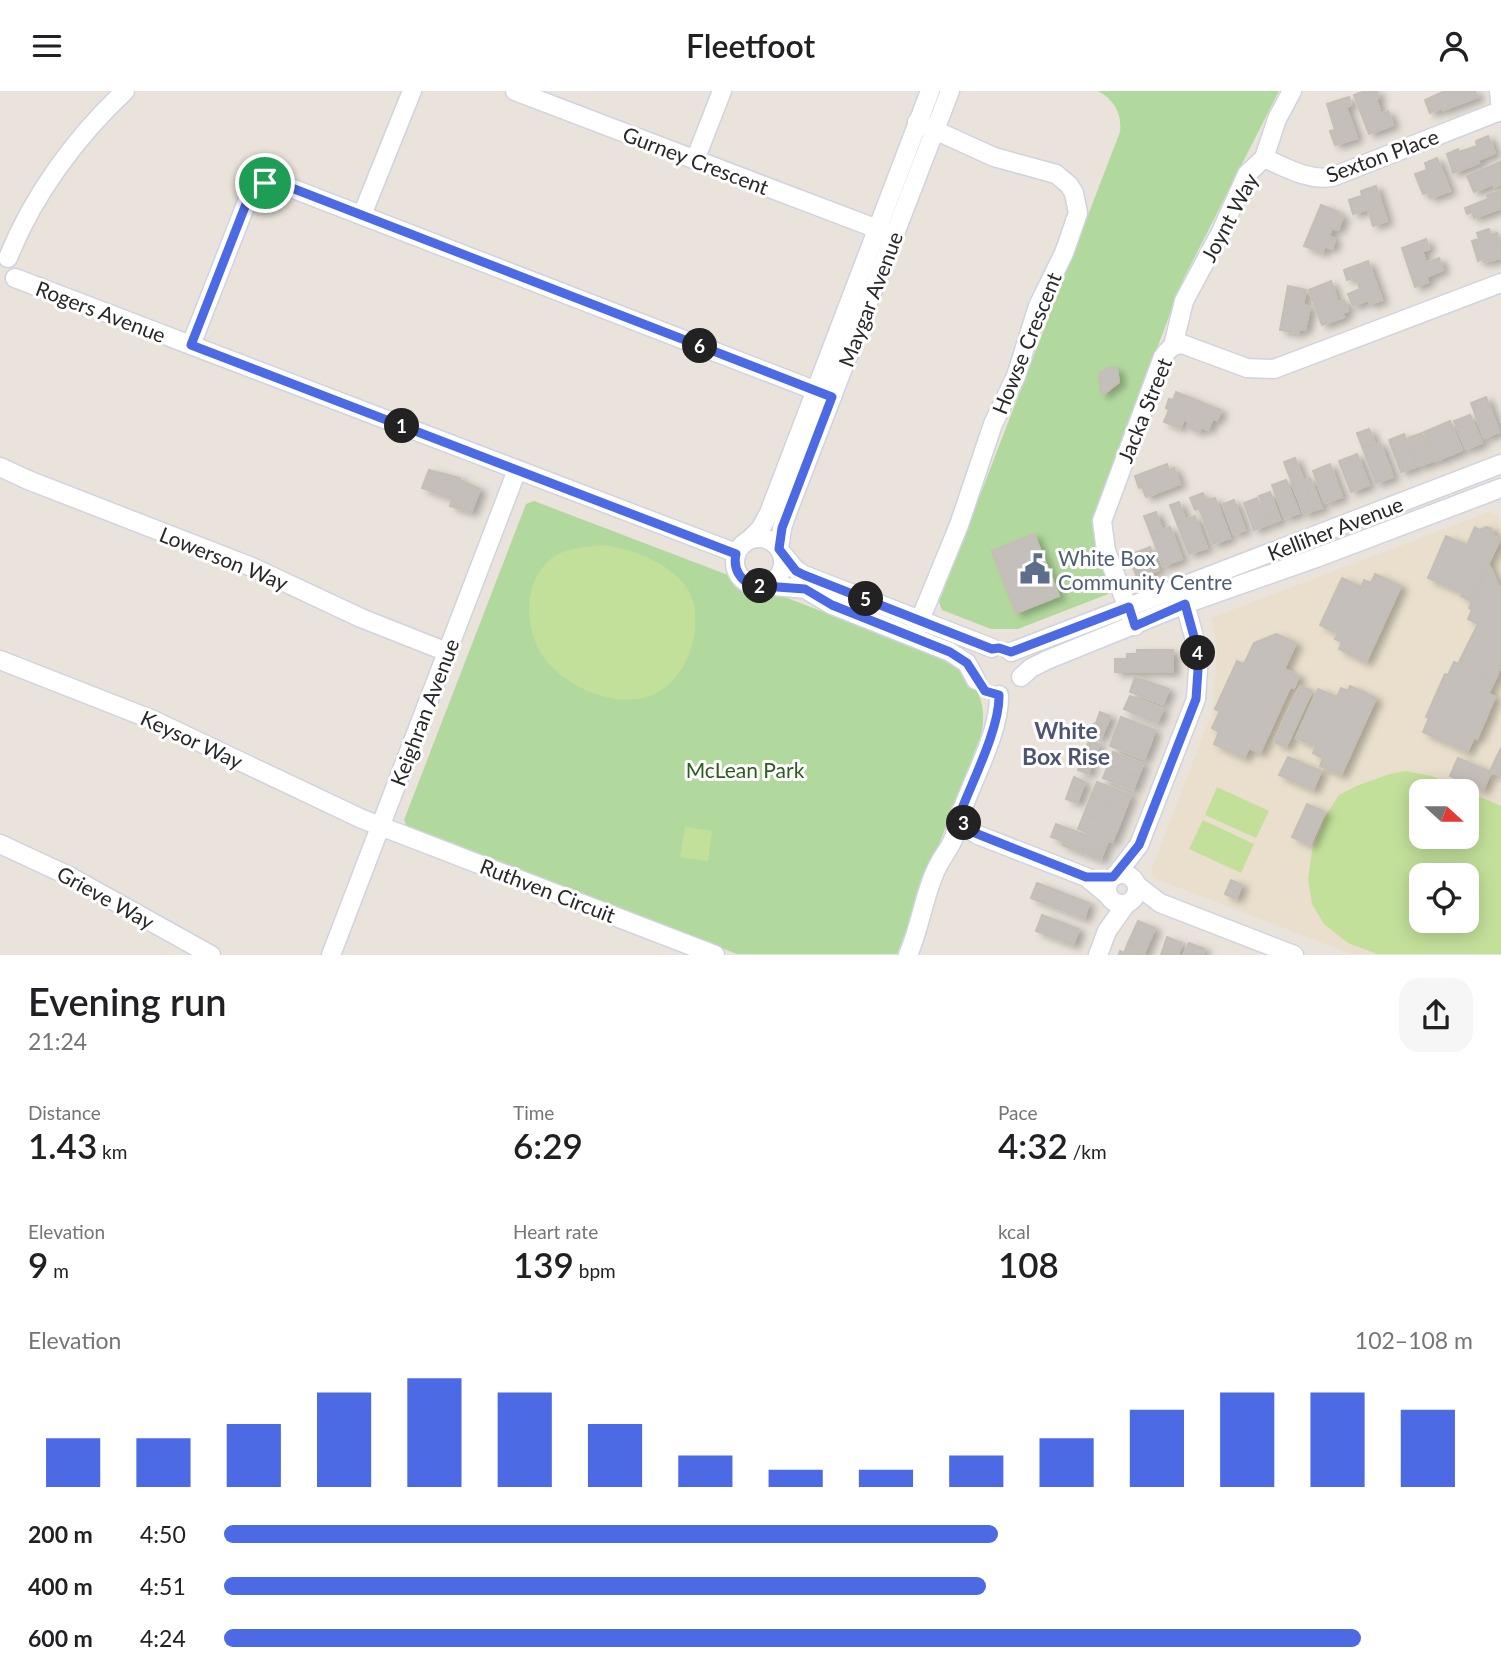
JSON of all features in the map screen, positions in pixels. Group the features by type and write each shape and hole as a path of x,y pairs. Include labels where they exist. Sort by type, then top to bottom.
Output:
{"street":[{"path":"7,281 15,264 4,258 50,179 76,143 125,91"},
{"path":"362,215 412,91"},
{"name":"Gurney Crescent","path":"515,91 541,96 695,160 886,233"},
{"path":"695,160 722,91"},
{"name":"Maygar Avenue","path":"886,233 918,122 930,91"},
{"name":"Maygar Avenue","path":"780,551 782,528 824,394 886,233 936,129 950,91"},
{"name":"Joynt Way","path":"1173,346 1184,301 1216,242 1247,174 1264,157 1277,120 1292,91"},
{"path":"1499,91 1500,111"},
{"name":"Sexton Place","path":"1264,157 1319,179 1332,177 1500,111"},
{"name":"Howse Crescent","path":"917,629 959,525 983,449 1016,376 1038,306 1064,253 1078,213 1074,193 1056,174 994,157 918,122"},
{"path":"191,345 248,199 265,183 278,183 824,394"},
{"name":"Rogers Avenue","path":"7,281 191,345 736,554"},
{"name":"Jacka Street","path":"1135,626 1106,551 1102,529 1104,514 1163,357 1173,346 1182,344 1247,368 1274,369 1501,283"},
{"name":"Maygar Avenue","path":"749,540 761,528 769,513 824,394"},
{"name":"Kelliher Avenue","path":"1011,652 1500,466"},
{"name":"Lowerson Way","path":"0,467 27,480 253,567 361,618 447,652"},
{"name":"Keighran Avenue","path":"331,954 517,470"},
{"name":"Kelliher Avenue","path":"1021,677 1047,660 1185,604 1501,488"},
{"path":"976,680 976,664 985,652 992,649 1011,652 1020,663 1021,677 1013,690 999,695 985,691 976,680 967,663 917,629 796,571 769,540 749,540 736,554 736,568 744,581 757,586 805,589 832,605 917,629 992,649"},
{"path":"765,585 772,582 782,569 780,551"},
{"path":"1098,954 1125,894 1139,845 1196,699 1199,655 1185,604"},
{"name":"Keysor Way","path":"0,660 153,720 285,784 380,826"},
{"path":"908,954 918,929 926,894 935,871 952,842 992,730 999,706 999,695"},
{"path":"961,811 964,824 978,835 1125,894 1160,902 1272,951 1294,954"},
{"name":"Ruthven Circuit","path":"380,826 715,954"},
{"name":"Grieve Way","path":"0,844 69,876 211,954"},
{"path":"1115,876 1139,845"},
{"path":"1086,877 1126,874 1125,894"}],"shaded area":[{"path":"1489,512 1497,515 1501,526 1501,954 1351,954 1154,878 1151,871 1213,710 1217,649 1211,618"}],"green space":[{"path":"1098,91 1279,91 1183,280 1098,503 1095,536 1112,587 1108,594 1018,629 991,629 942,610 939,602 1120,132 1120,119 1116,108"},
{"name":"McLean Park","path":"534,501 728,575 750,590 777,594 945,659 971,682 981,700 981,735 897,954 737,954 407,827 404,820 526,504"},
{"path":"602,545 630,551 660,564 684,584 692,597 695,631 687,660 669,684 640,698 624,700 608,697 591,692 562,676 541,653 531,626 530,596 541,570 562,552"},
{"path":"1405,771 1439,779 1409,779 1409,849 1479,849 1479,796 1501,806 1501,954 1377,954 1348,943 1324,924 1312,904 1308,879 1312,851 1326,815 1339,795 1356,786"},
{"path":"1217,787 1269,811 1256,838 1205,815"},
{"path":"1203,820 1254,844 1241,873 1189,849"},
{"path":"685,827 712,831 708,861 680,857"}],"building":[{"path":"1377,91 1379,97 1376,99 1381,114 1388,111 1393,125 1369,134 1354,95"},
{"path":"1445,91 1475,91 1478,97 1430,113 1425,100"},
{"path":"1349,97 1351,105 1346,107 1357,138 1335,145 1330,131 1335,130 1327,104"},
{"path":"1488,136 1495,153 1478,160 1479,163 1453,173 1447,154 1477,146 1476,141"},
{"path":"1437,158 1450,191 1430,198 1428,192 1423,194 1415,174 1427,170 1425,163"},
{"path":"1500,162 1501,184 1494,187 1493,184 1474,192 1467,176"},
{"path":"1376,186 1387,221 1373,226 1368,209 1353,214 1349,200 1362,196 1361,191"},
{"path":"1500,191 1501,208 1474,218 1472,212 1467,214 1465,208"},
{"path":"1321,205 1339,212 1338,215 1343,217 1338,230 1332,228 1329,236 1335,239 1332,249 1325,246 1322,253 1304,246"},
{"path":"1489,229 1491,235 1497,233 1501,258 1478,261 1472,241 1479,239 1477,233"},
{"path":"1426,239 1429,249 1422,251 1426,263 1439,258 1443,270 1426,277 1428,282 1415,287 1402,248"},
{"path":"1368,261 1382,300 1370,304 1368,300 1353,306 1348,294 1360,289 1356,277 1347,280 1344,270"},
{"path":"1331,281 1338,303 1344,300 1348,311 1342,313 1344,317 1322,325 1309,290"},
{"path":"1288,286 1306,290 1303,305 1310,307 1305,330 1299,329 1298,333 1280,330"},
{"path":"1109,367 1117,370 1119,382 1104,394 1101,393 1099,374"},
{"path":"1176,392 1221,410 1217,420 1213,418 1208,430 1201,427 1199,432 1187,427 1189,422 1184,420 1180,428 1164,422 1169,410 1166,408 1169,399 1173,400"},
{"path":"1486,397 1499,432 1484,438 1471,403"},
{"path":"1470,415 1482,443 1466,449 1454,421"},
{"path":"1450,421 1462,450 1436,461 1424,432"},
{"path":"1369,429 1375,444 1363,449 1357,433"},
{"path":"1422,433 1433,461 1419,466 1408,438"},
{"path":"1404,434 1416,467 1401,472 1389,440"},
{"path":"1380,443 1393,477 1376,483 1363,449"},
{"path":"1357,454 1369,485 1351,492 1339,461"},
{"path":"1295,458 1315,510 1304,514 1284,462"},
{"path":"1167,464 1169,470 1174,468 1180,484 1146,497 1135,476"},
{"path":"1330,464 1342,497 1325,503 1313,471"},
{"path":"429,470 460,478 480,489 471,512 450,506 452,499 422,488"},
{"path":"1310,478 1322,508 1315,510 1303,481"},
{"path":"1286,480 1299,513 1285,518 1272,485"},
{"path":"1270,492 1280,520 1270,524 1259,496"},
{"path":"1203,493 1206,501 1215,498 1230,538 1213,544 1199,508 1195,510 1190,498"},
{"path":"1257,498 1267,525 1254,530 1244,503"},
{"path":"1234,500 1245,530 1234,534 1223,504"},
{"path":"1179,502 1185,519 1177,523 1170,505"},
{"path":"1156,512 1162,530 1151,534 1144,516"},
{"path":"1195,516 1207,548 1189,554 1177,523"},
{"path":"1170,527 1182,559 1163,566 1151,534"},
{"path":"1475,527 1480,530 1491,528 1494,536 1500,539 1471,601 1461,596 1463,593 1428,578 1446,536 1467,545"},
{"path":"1034,534 1059,596 1016,613 992,551"},
{"path":"1150,547 1159,570 1137,578 1129,555"},
{"path":"1489,565 1501,591 1501,666 1495,680 1458,664 1478,624 1468,619 1472,610 1469,608"},
{"path":"1375,574 1401,586 1366,662 1339,649 1342,642 1335,639 1338,634 1320,625 1342,578 1361,587 1364,580 1371,583"},
{"path":"1276,634 1296,643 1284,669 1299,676 1294,688 1290,687 1260,753 1249,748 1244,758 1214,744 1219,732 1212,728 1220,711 1215,709 1237,661 1244,664 1254,643"},
{"path":"1137,650 1173,650 1173,672 1115,672 1115,659 1127,659 1127,654 1137,654"},
{"path":"1454,662 1495,680 1488,694 1495,697 1477,739 1474,737 1467,752 1423,732 1429,718 1426,717 1445,674 1448,675"},
{"path":"1135,677 1169,689 1163,704 1130,692"},
{"path":"1300,686 1312,691 1286,747 1274,742"},
{"path":"1350,686 1376,698 1341,775 1320,766 1323,758 1313,753 1316,746 1296,738 1318,689 1337,697 1341,688 1348,691"},
{"path":"1130,696 1163,709 1157,723 1124,709"},
{"path":"1100,712 1110,716 1106,727 1096,723"},
{"path":"1121,717 1155,730 1150,745 1115,732"},
{"path":"1094,724 1105,728 1101,738 1090,734"},
{"path":"1115,732 1150,745 1144,759 1110,746"},
{"path":"1089,741 1099,744 1095,755 1085,751"},
{"path":"1501,748 1501,776 1490,771"},
{"path":"1113,752 1143,764 1138,777 1108,765"},
{"path":"1288,757 1321,771 1313,790 1279,775"},
{"path":"1458,758 1491,772 1483,790 1479,788 1479,779 1457,779 1450,776"},
{"path":"1082,759 1092,763 1088,774 1078,770"},
{"path":"1108,765 1138,777 1133,790 1103,778"},
{"path":"1074,777 1085,782 1081,792 1070,788"},
{"path":"1097,782 1131,795 1125,810 1091,796"},
{"path":"1070,788 1081,792 1077,803 1066,799"},
{"path":"1091,796 1125,810 1118,828 1084,814"},
{"path":"1307,804 1325,812 1310,845 1292,837"},
{"path":"1084,814 1118,828 1112,842 1078,829"},
{"path":"1056,824 1107,843 1102,856 1051,837"},
{"path":"1064,841 1102,856 1101,860 1062,845"},
{"path":"1231,880 1242,885 1236,899 1225,894"},
{"path":"1037,883 1089,903 1084,919 1031,898"},
{"path":"1042,915 1079,929 1073,945 1036,931"},
{"path":"1138,921 1155,928 1145,951 1128,943"},
{"path":"1167,937 1182,943 1178,955 1161,955"},
{"path":"1128,943 1145,951 1144,955 1119,955 1120,951 1124,953"},
{"path":"1189,943 1205,949 1202,955 1184,955"}],"place":[{"name":"White Box Community Centre","path":"1035,569"}],"district":[{"name":"White Box Rise","path":"1066,743"}],"route":[{"path":"265,183 284,185 832,397 782,528 779,549 796,571 804,575 992,649 1011,652 1129,607 1135,626 1185,604 1199,655 1196,699 1139,845 1125,864 1113,877 1086,877 978,835 964,824 961,811 992,730 999,706 999,695 985,691 967,663 950,652 832,605 805,589 750,585 739,575 736,554 191,345 250,194 265,183"}]}
